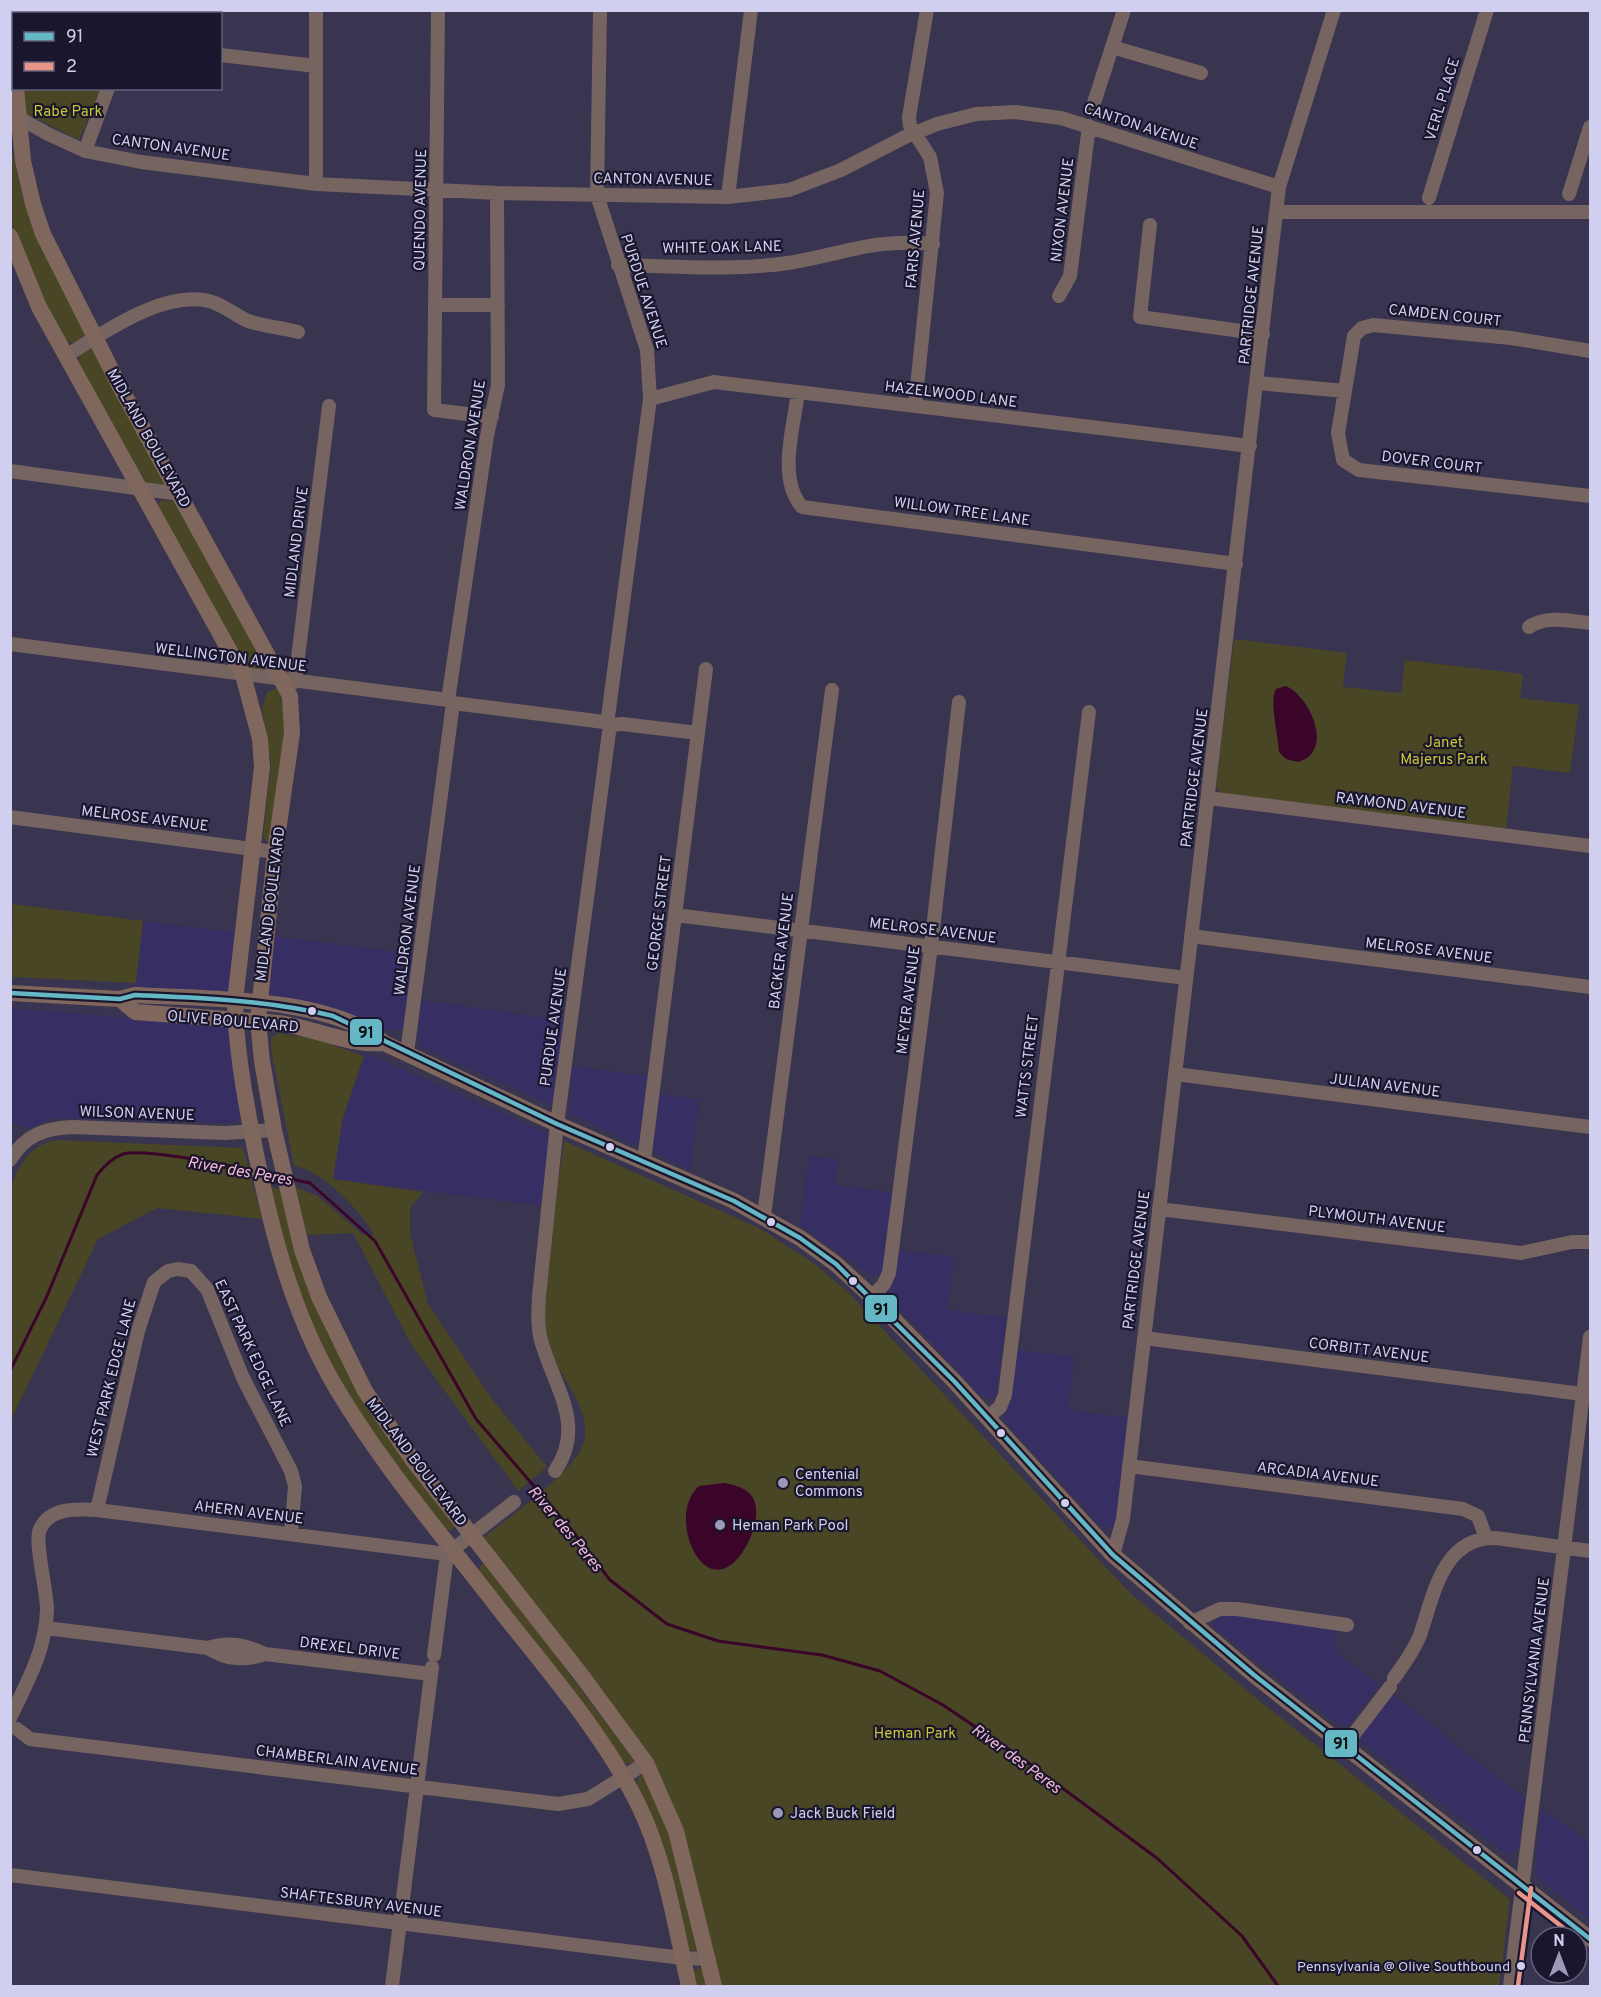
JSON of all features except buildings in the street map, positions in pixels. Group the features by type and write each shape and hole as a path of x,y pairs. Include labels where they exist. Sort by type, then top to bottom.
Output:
{"main road":[{"name":"MIDLAND BOULEVARD","path":"16,90 14,115 23,161 40,224 95,337 180,494 289,681 292,734 275,852 258,1003 258,1021 262,1061 279,1156 302,1250 319,1297 365,1391 412,1460 646,1763 676,1831 714,1986"},
{"name":"MIDLAND BOULEVARD","path":"10,236 39,307 243,675 260,739 262,767 235,1001 235,1019 262,1186 291,1292 333,1383 389,1467 450,1552 588,1723 624,1776 656,1849 689,1986"},
{"name":"OLIVE BOULEVARD","path":"10,993 120,999 135,995 235,1001 332,1017 368,1029 384,1043 557,1124 764,1216 836,1264 872,1297 988,1417 1113,1555 1190,1623 1344,1747 1590,1939"},
{"name":"OLIVE BOULEVARD","path":"120,999 135,1012 302,1026 365,1044 384,1043"}],"street":[{"path":"316,10 316,184"},
{"name":"QUENDO AVENUE","path":"438,10 434,410 492,417"},
{"name":"PURDUE AVENUE","path":"555,1471 565,1456 569,1423 566,1408 542,1345 538,1314 557,1124 650,399 647,350 597,195 600,10"},
{"path":"728,197 751,10"},
{"name":"FARIS AVENUE","path":"915,406 937,208 934,169 909,117 927,10"},
{"path":"1093,106 1124,10"},
{"name":"PARTRIDGE AVENUE","path":"1113,1555 1122,1520 1129,1466 1258,383 1279,187 1334,10"},
{"name":"VERL PLACE","path":"1429,198 1487,10"},
{"path":"1112,47 1201,73"},
{"path":"222,55 315,66"},
{"path":"85,151 107,90"},
{"name":"CANTON AVENUE","path":"14,115 85,151 141,162 316,184 497,193 728,197 771,194 810,184 915,132 956,118 1005,112 1038,114 1089,126 1279,187"},
{"name":"NIXON AVENUE","path":"1059,296 1070,276 1089,126"},
{"path":"1569,194 1590,128"},
{"name":"WALDRON AVENUE","path":"407,1053 450,702 498,385 497,193"},
{"path":"1277,212 1590,212"},
{"path":"1150,225 1140,317 1263,334"},
{"name":"WHITE OAK LANE","path":"618,265 764,266 881,242 933,244"},
{"path":"66,356 95,337 155,307 183,299 215,303 248,321 298,332"},
{"path":"436,306 498,305"},
{"name":"CAMDEN COURT","path":"1345,391 1354,336 1362,328 1373,325 1511,338 1590,351"},
{"name":"HAZELWOOD LANE","path":"650,399 714,382 1250,446"},
{"path":"1258,383 1345,391"},
{"name":"DOVER COURT","path":"1345,391 1338,433 1341,454 1343,460 1359,470 1590,496"},
{"name":"WILLOW TREE LANE","path":"798,392 788,473 793,497 802,507 1236,564"},
{"name":"MIDLAND DRIVE","path":"289,681 329,405"},
{"path":"10,471 180,494"},
{"path":"1529,627 1535,622 1560,619 1590,623"},
{"name":"WELLINGTON AVENUE","path":"10,644 698,733"},
{"name":"GEORGE STREET","path":"644,1161 706,669"},
{"name":"BACKER AVENUE","path":"764,1216 832,690"},
{"name":"MEYER AVENUE","path":"872,1297 884,1284 889,1273 931,946 959,702"},
{"name":"WATTS STREET","path":"988,1417 999,1407 1005,1395 1056,961 1089,712"},
{"name":"RAYMOND AVENUE","path":"1208,798 1590,846"},
{"name":"MELROSE AVENUE","path":"10,817 275,852"},
{"name":"MELROSE AVENUE","path":"675,915 1186,978"},
{"name":"MELROSE AVENUE","path":"1191,936 1590,987"},
{"name":"JULIAN AVENUE","path":"1175,1074 1590,1127"},
{"name":"WILSON AVENUE","path":"10,1160 29,1138 48,1129 274,1130"},
{"name":"PLYMOUTH AVENUE","path":"1159,1209 1521,1253 1590,1242"},
{"name":"WEST PARK EDGE LANE","path":"97,1510 138,1331 154,1282 168,1271 178,1269"},
{"name":"EAST PARK EDGE LANE","path":"178,1269 196,1275 207,1289 248,1388 291,1470 295,1493 291,1534"},
{"name":"PENNSYLVANIA AVENUE","path":"1510,1986 1524,1887 1564,1547 1587,1394 1590,1337"},
{"name":"CORBITT AVENUE","path":"1144,1338 1587,1394"},
{"name":"ARCADIA AVENUE","path":"1129,1466 1463,1509 1478,1516 1486,1538"},
{"path":"392,1986 432,1665 450,1552 514,1502"},
{"name":"AHERN AVENUE","path":"46,1628 45,1584 38,1537 48,1518 69,1509 97,1510 450,1552"},
{"path":"1344,1747 1392,1683 1419,1637 1430,1598 1449,1562 1461,1548 1486,1538 1590,1551"},
{"path":"1190,1623 1220,1609 1238,1609 1347,1625"},
{"path":"12,1725 35,1665 46,1628"},
{"name":"DREXEL DRIVE","path":"46,1628 208,1648 222,1643 248,1646 265,1654 432,1665"},
{"name":"CHAMBERLAIN AVENUE","path":"12,1725 30,1739 567,1804 588,1799 646,1763"},
{"name":"SHAFTESBURY AVENUE","path":"10,1875 682,1958 709,1959"}],"shaded area":[{"path":"1286,686 1295,692 1310,712 1317,736 1315,747 1309,756 1298,762 1286,759 1279,752 1273,701 1276,689"},
{"path":"143,921 239,933 231,994 135,989"},
{"path":"272,936 414,954 405,1023 401,1029 393,1031 338,1012 267,998"},
{"path":"422,1000 566,1021 555,1102 548,1103 422,1047 418,1038"},
{"path":"10,1008 229,1026 240,1118 238,1122 225,1123 51,1118 29,1128 11,1123"},
{"path":"366,1053 547,1133 549,1140 543,1206 333,1179 343,1118"},
{"path":"573,1066 651,1077 641,1144 635,1145 569,1113"},
{"path":"659,1094 699,1099 690,1170 653,1152"},
{"path":"809,1156 838,1159 835,1185 893,1193 881,1275 870,1275 800,1225"},
{"path":"898,1250 954,1257 947,1310 1007,1318 995,1399 982,1397 893,1301 891,1290"},
{"path":"1017,1350 1074,1357 1068,1410 1129,1418 1115,1527 1103,1528 1004,1421 1003,1414"},
{"name":"Heman Park Pool","path":"724,1483 746,1490 750,1494 755,1504 756,1516 752,1533 742,1553 728,1567 714,1569 703,1563 694,1551 688,1534 686,1516 690,1499 699,1486"},
{"path":"1229,1613 1335,1629 1336,1653 1379,1685 1350,1723 1345,1726 1339,1725 1214,1627 1215,1618"},
{"path":"1392,1694 1525,1799 1519,1846 1512,1854 1506,1854 1361,1742 1361,1734"},
{"path":"1541,1808 1590,1844 1590,1920 1535,1875"}],"green space":[{"path":"18,11 116,11 116,12"},
{"name":"Rabe Park","path":"21,90 101,90 79,140 21,111"},
{"path":"10,140 24,202 86,335 73,343 66,340 44,300 10,217"},
{"path":"92,348 167,486 147,485 77,361 81,354"},
{"path":"161,500 177,502 268,669 265,671 246,668 156,506"},
{"name":"Janet Majerus Park","path":"1234,639 1347,653 1343,687 1401,693 1405,660 1523,674 1520,698 1579,705 1570,773 1513,766 1506,830 1222,794 1216,787"},
{"path":"278,688 286,715 270,841 267,842 263,837 271,764 262,709 267,692"},
{"path":"13,904 143,921 136,983 11,977"},
{"path":"278,1033 315,1039 364,1056 343,1118 333,1179 423,1192 410,1208 410,1234 428,1304 492,1399 547,1467 518,1491 412,1346 353,1233 307,1235 295,1187 318,1196 363,1235 374,1234 360,1214 339,1192 316,1175 294,1166 271,1049 271,1038"},
{"path":"57,1140 243,1148 262,1219 157,1208 98,1239 11,1420 11,1186 18,1170 33,1150"},
{"name":"Heman Park","path":"564,1141 759,1228 815,1264 849,1293 1130,1593 1256,1698 1510,1899 1499,1986 715,1986 674,1809 483,1538 556,1479 579,1453 584,1441 583,1415 579,1403 553,1357 545,1323 546,1272"},
{"path":"269,1187 280,1189 318,1305 455,1526 452,1530 446,1530 402,1473 341,1383 309,1319 296,1285"},
{"path":"487,1563 635,1762 632,1764 622,1762 478,1571 482,1564"},
{"path":"644,1775 671,1828 700,1950 688,1951 636,1784 639,1776"},
{"path":"698,1968 705,1969 709,1986 695,1986 692,1973"}],"waterway":[{"name":"River des Peres","path":"10,1371 47,1296 97,1175 115,1158 123,1154 148,1153 206,1161 252,1171"},
{"name":"River des Peres","path":"291,1179 310,1183 375,1241 476,1419 571,1529 610,1580 667,1624 718,1641 822,1655 880,1671 943,1705 1026,1761 1158,1859 1242,1936 1278,1986"}],"transit line":[{"name":"91","path":"10,993 120,999 135,995 210,999 284,1006 333,1016 557,1124 734,1201 800,1238 836,1264 954,1381 1113,1555 1254,1675 1590,1939"},
{"name":"2","path":"1518,1986 1531,1888"},
{"name":"2","path":"1519,1893 1560,1925"}],"place":[{"name":"Centenial Commons","path":"783,1483"},
{"name":"Heman Park Pool","path":"720,1525"},
{"name":"Jack Buck Field","path":"778,1813"},
{"name":"Pennsylvania @ Olive Southbound","path":"1521,1966"}]}
